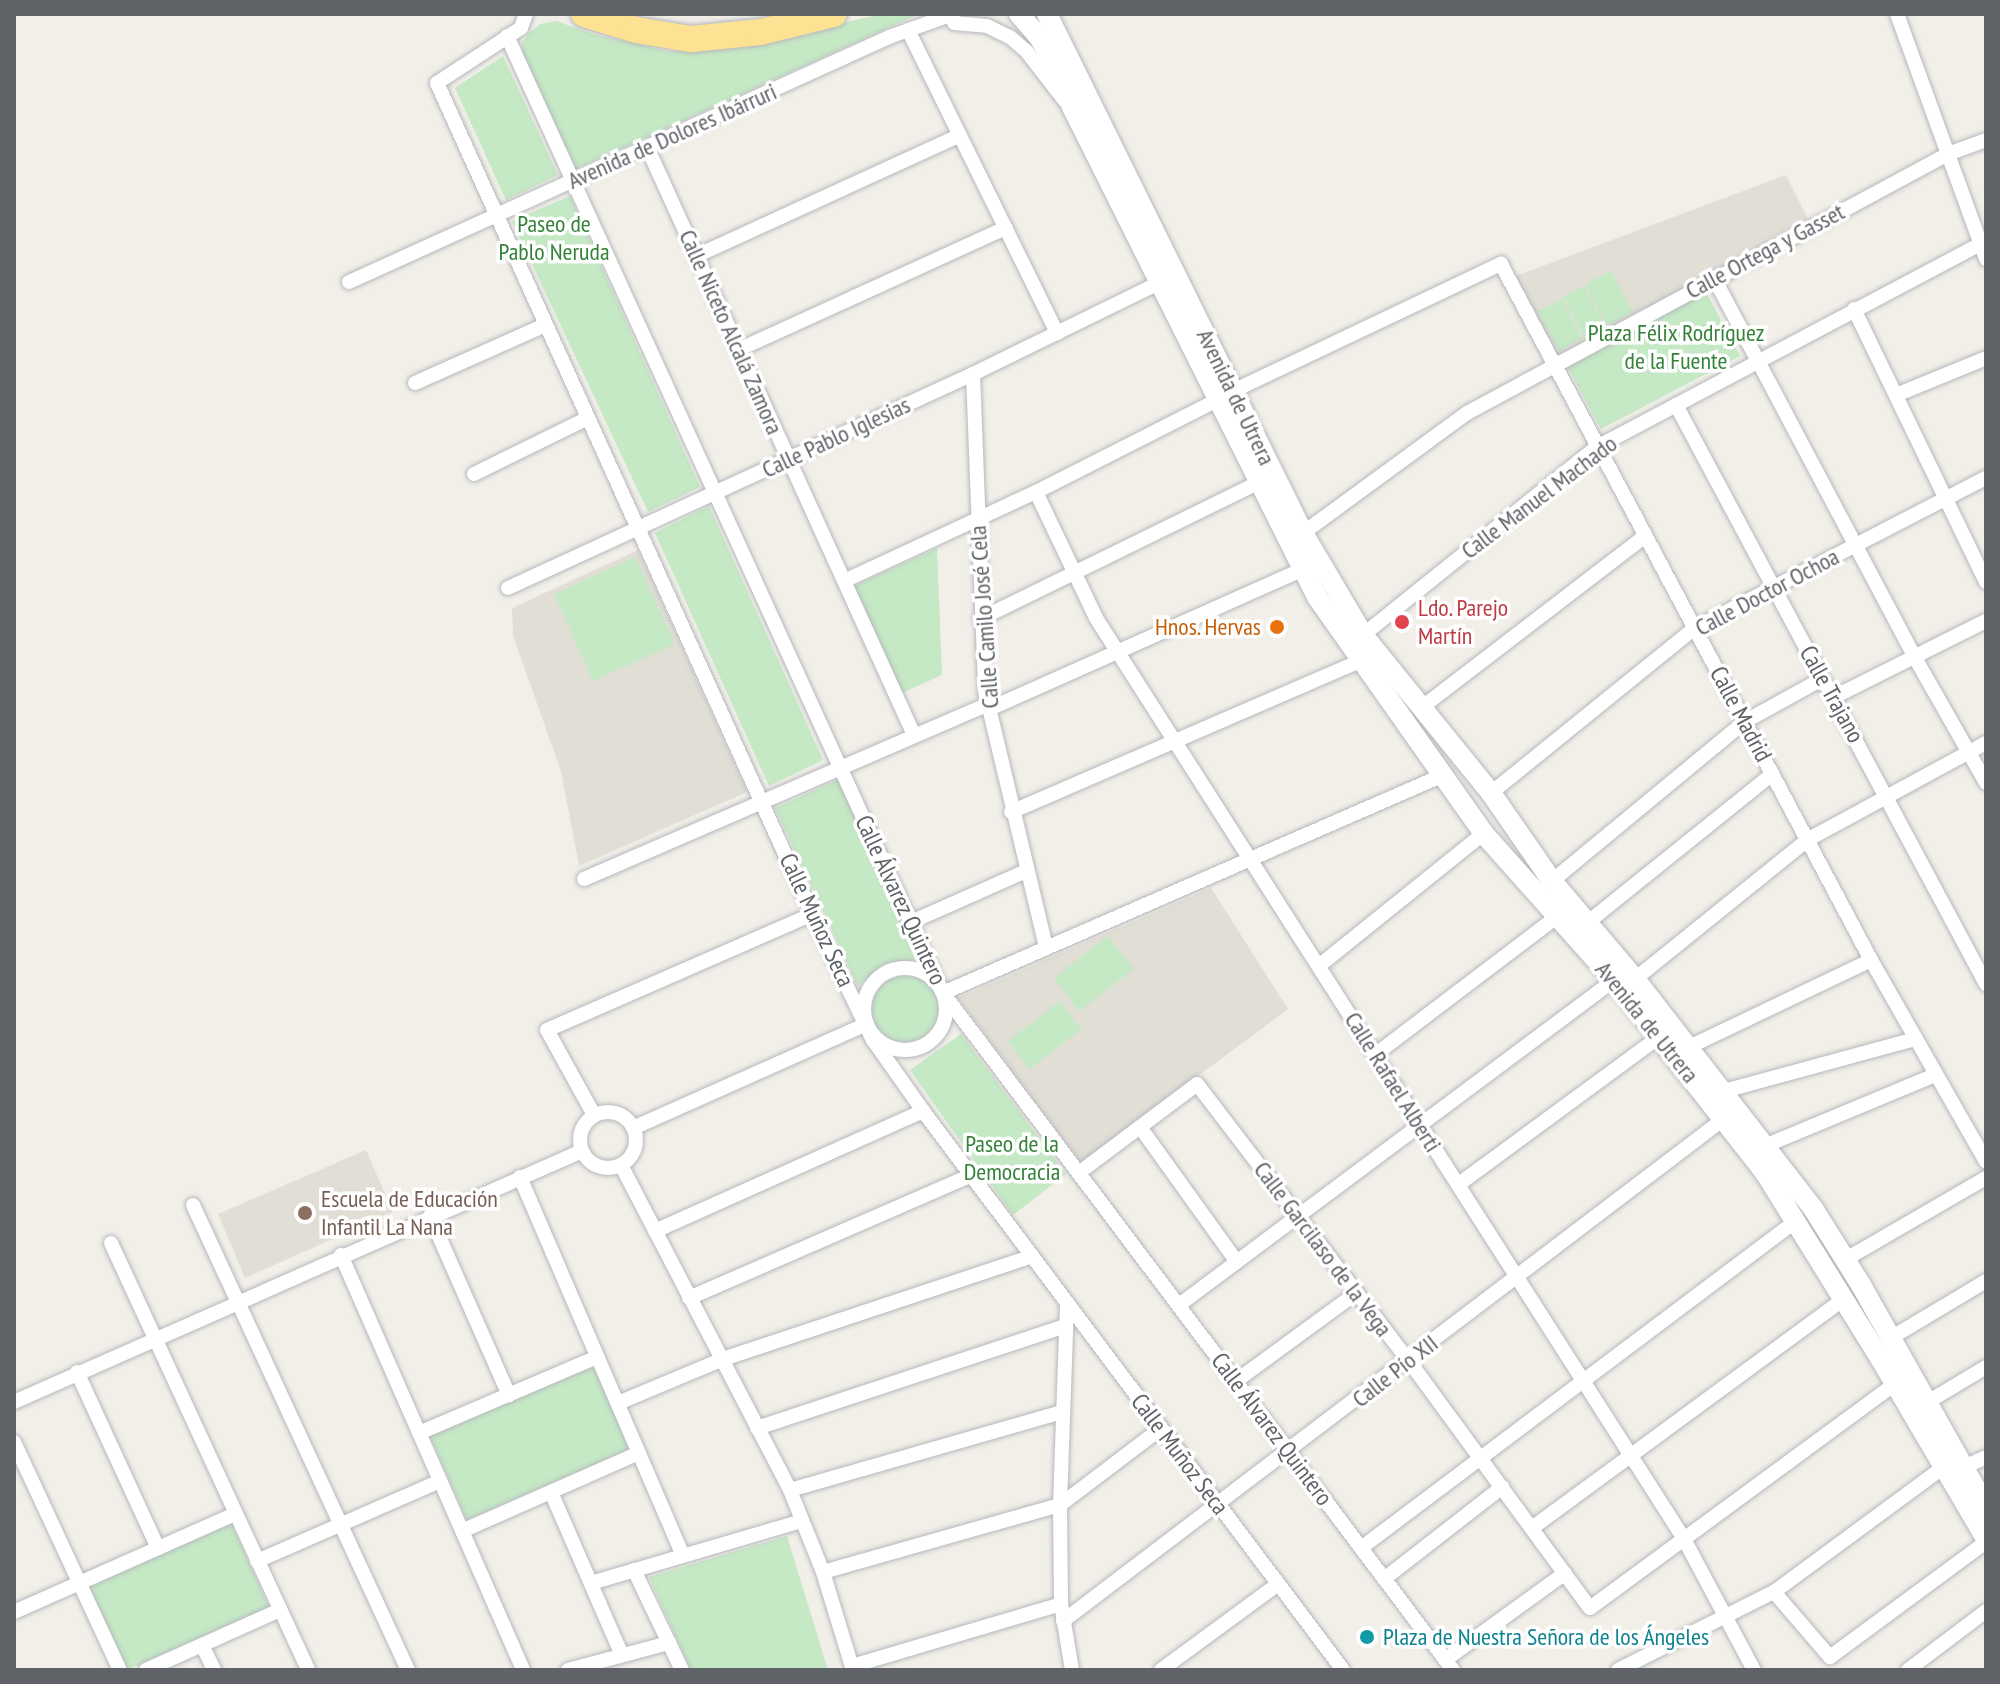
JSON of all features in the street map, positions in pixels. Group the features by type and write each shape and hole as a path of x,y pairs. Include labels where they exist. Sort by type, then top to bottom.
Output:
{"highway":[{"path":"584,14 636,30 691,39 761,32 834,14"},
{"path":"617,14 679,24 764,14"}],"street":[{"path":"507,36 521,28 526,14"},
{"name":"Avenida de Dolores Ibárruri","path":"349,282 915,28 978,14"},
{"name":"Avenida de Utrera","path":"1019,14 1054,63 1073,109 1161,282 1303,533 1311,566 1460,758 1491,793 1552,881 1635,979 1767,1145 1814,1210 1861,1285"},
{"name":"Avenida de Utrera","path":"1047,14 1226,395 1260,482 1311,566 1360,661 1484,833 1614,980 1725,1118 1764,1171 1842,1300"},
{"path":"1897,14 1983,242 1986,259"},
{"name":"Avenida de Utrera","path":"953,18 983,25 1010,37 1027,52 1073,109"},
{"path":"915,28 960,135 1057,333"},
{"name":"Calle Muñoz Seca","path":"507,36 437,83 812,914 873,1040 1278,1584 1337,1668"},
{"name":"Calle Álvarez Quintero","path":"507,36 943,993 1449,1665"},
{"path":"696,256 960,135"},
{"name":"Calle Ortega y Gasset","path":"1303,533 1467,413 1948,154 1986,140"},
{"name":"Calle Niceto Alcalá Zamora","path":"647,147 914,735"},
{"path":"740,349 1006,228"},
{"name":"Calle Manuel Machado","path":"1363,635 1597,447 1983,242"},
{"name":"Calle Madrid","path":"1226,395 1501,264 1871,960 1986,1162"},
{"path":"1714,278 1914,656 1986,783"},
{"name":"Calle Pablo Iglesias","path":"508,588 973,374 1161,282"},
{"path":"1854,309 1986,582"},
{"path":"415,383 545,325"},
{"path":"1896,395 1986,358"},
{"name":"Calle Camilo José Cela","path":"973,374 980,619 988,707 1046,948"},
{"path":"844,581 1036,492 1226,395"},
{"name":"Calle Trajano","path":"1676,405 1986,984"},
{"path":"474,474 588,418"},
{"name":"Calle Doctor Ochoa","path":"1491,793 1695,628 1986,478"},
{"path":"980,619 1260,482"},
{"name":"Calle Rafael Alberti","path":"1036,492 1117,653 1252,857 1580,1380 1684,1539 1754,1670"},
{"path":"1421,708 1645,536"},
{"path":"584,879 914,735 1117,653 1311,566"},
{"path":"1834,697 1986,621"},
{"path":"1011,812 1360,661"},
{"path":"1552,881 1744,722 1822,679"},
{"path":"1635,979 1807,840 1986,743"},
{"path":"943,993 1441,776 1444,764 1460,758"},
{"path":"1587,923 1772,774"},
{"path":"1320,965 1484,833 1500,834 1509,822"},
{"path":"911,922 1026,871"},
{"path":"594,1115 547,1030 812,914"},
{"path":"1376,1054 1558,916"},
{"path":"1689,1047 1871,960"},
{"path":"906,967 919,970 934,980 943,993 946,1005 943,1024 931,1040 919,1047 899,1049 886,1045 867,1024 864,1012 867,994 877,978 888,971 906,967"},
{"path":"1179,1305 1614,980"},
{"path":"633,1128 867,1024"},
{"path":"1459,1184 1659,1037"},
{"path":"1724,1091 1916,1039"},
{"path":"1767,1145 1935,1075"},
{"name":"Calle Garcilaso de la Vega","path":"1140,1127 1197,1084 1409,1361 1477,1458 1502,1487 1590,1608 1684,1539"},
{"path":"655,1231 923,1111"},
{"path":"603,1112 621,1115 633,1128 633,1153 621,1165 603,1167 594,1164 582,1151 583,1127 594,1115 603,1112"},
{"name":"Calle Pío XII","path":"1063,1621 1289,1453 1725,1118"},
{"path":"1080,1172 1140,1127 1237,1262"},
{"path":"14,1402 238,1300 582,1151"},
{"path":"621,1165 790,1490 823,1572 852,1668 1061,1604"},
{"path":"689,1298 972,1175"},
{"path":"520,1177 683,1555"},
{"path":"1846,1259 1986,1178"},
{"path":"193,1205 408,1670"},
{"path":"1361,1548 1580,1380 1814,1210"},
{"path":"430,1216 509,1395"},
{"path":"111,1243 308,1670"},
{"path":"341,1255 523,1670"},
{"path":"618,1403 723,1359 1032,1256"},
{"path":"1889,1339 1986,1281"},
{"path":"1532,1528 1842,1300 1857,1296 1861,1285"},
{"path":"1774,1592 1830,1657 1986,1541 1926,1403 1861,1285"},
{"path":"1236,1381 1355,1294"},
{"path":"1842,1300 1895,1384 1986,1507"},
{"path":"1067,1304 1060,1505 1061,1604 1072,1670"},
{"path":"757,1428 1065,1326"},
{"path":"419,1433 597,1357"},
{"path":"1926,1403 1986,1367"},
{"path":"77,1372 158,1548"},
{"path":"1684,1539 1895,1384"},
{"path":"790,1490 1062,1412"},
{"path":"823,1572 1060,1505 1160,1429"},
{"path":"14,1442 120,1670"},
{"path":"462,1531 639,1453"},
{"path":"1618,1670 1774,1592 1954,1467 1986,1457"},
{"path":"257,1561 440,1481"},
{"path":"1384,1579 1502,1487"},
{"path":"551,1492 622,1655"},
{"path":"14,1612 235,1514"},
{"path":"591,1583 802,1521"},
{"path":"634,1570 682,1670"},
{"path":"1449,1665 1565,1573"},
{"path":"1161,1670 1278,1584"},
{"path":"146,1670 280,1610"},
{"path":"1908,1670 1986,1611"},
{"path":"568,1670 669,1643"},
{"path":"202,1645 214,1670"}],"shaded area":[{"path":"1786,175 1809,221 1558,355 1516,276"},
{"path":"638,550 747,792 579,866 561,771 513,636 512,608"},
{"path":"1211,888 1288,1009 1081,1163 958,998"},
{"name":"Escuela de Educación Infantil La Nana","path":"366,1150 393,1212 245,1278 218,1214"}],"green space":[{"path":"882,14 919,14 576,169 522,55 522,43 528,34 540,24 556,21 593,34 668,51 724,50"},
{"name":"Paseo de Pablo Neruda","path":"503,56 558,175 506,200 455,88"},
{"name":"Paseo de Pablo Neruda","path":"570,196 700,487 648,512 512,221"},
{"path":"1611,271 1633,312 1607,326 1585,284"},
{"path":"1584,286 1605,326 1584,337 1563,297"},
{"name":"Plaza Félix Rodríguez de la Fuente","path":"1705,290 1740,356 1601,429 1566,364"},
{"path":"1562,299 1582,339 1559,351 1538,311"},
{"path":"709,506 823,760 769,786 655,533"},
{"path":"937,548 942,675 902,693 854,586"},
{"path":"635,557 675,644 593,681 554,594"},
{"path":"839,779 918,954 913,960 884,964 858,986 775,808"},
{"path":"1108,936 1134,969 1079,1011 1054,978"},
{"path":"905,976 918,979 928,986 935,996 938,1009 935,1022 928,1032 918,1039 905,1042 892,1039 882,1032 875,1022 872,1009 875,996 882,986 892,979"},
{"path":"1060,1001 1081,1030 1029,1069 1008,1041"},
{"name":"Paseo de la Democracia","path":"961,1034 1066,1174 1013,1215 910,1070"},
{"path":"595,1365 630,1449 467,1520 430,1436"},
{"path":"231,1523 269,1607 127,1670 89,1587"},
{"path":"787,1536 828,1670 691,1670 649,1577"}],"place":[{"name":"Ldo. Parejo Martín","path":"1402,622"},
{"name":"Hnos. Hervas","path":"1277,627"},
{"name":"Escuela de Educación Infantil La Nana","path":"305,1213"},
{"name":"Plaza de Nuestra Señora de los Ángeles","path":"1367,1637"}]}
